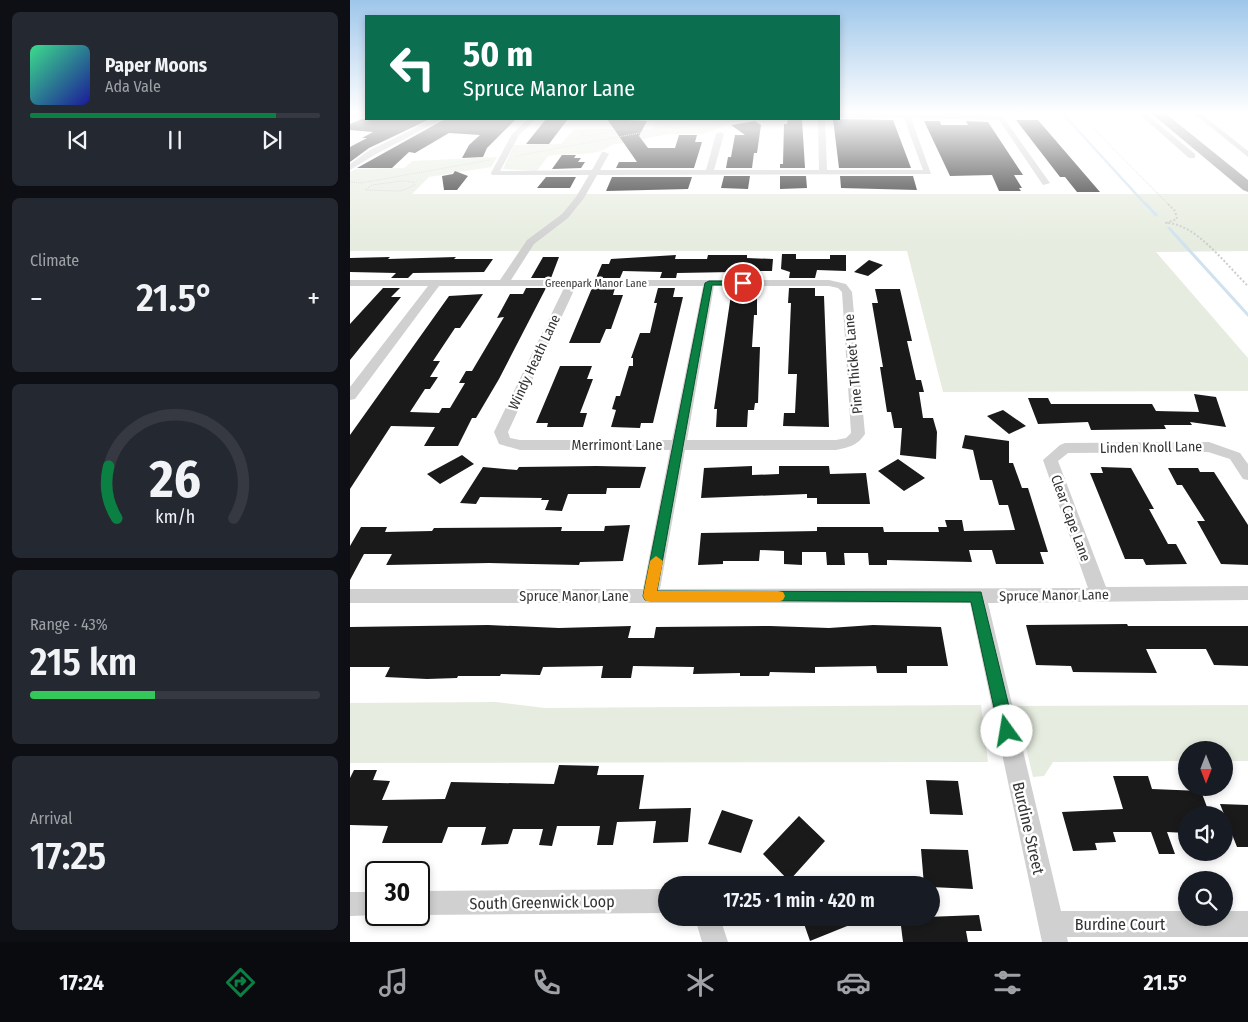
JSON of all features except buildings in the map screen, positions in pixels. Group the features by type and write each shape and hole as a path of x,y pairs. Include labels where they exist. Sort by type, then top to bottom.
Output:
{"highway":[{"path":"1210,157 1248,188"},
{"path":"1229,157 1248,172"}],"street":[{"path":"350,168 366,157"},
{"path":"504,157 495,173 928,172 922,157"},
{"path":"503,284 530,242 565,216 595,173 603,157"},
{"path":"709,173 714,157"},
{"path":"822,157 823,172"},
{"path":"1028,157 1046,183"},
{"name":"Greenpark Manor Lane","path":"350,283 829,283 842,286"},
{"path":"350,396 436,283"},
{"name":"Windy Heath Lane","path":"504,441 501,432 572,283"},
{"path":"650,596 709,283"},
{"name":"Pine Thicket Lane","path":"842,286 847,292 858,434 851,442"},
{"name":"Merrimont Lane","path":"504,441 520,445 678,446 836,445 851,442"},
{"name":"Linden Knoll Lane","path":"1065,448 1209,447 1235,456 1248,475"},
{"name":"Clear Cape Lane","path":"1065,448 1050,460 1100,595"},
{"name":"Spruce Manor Lane","path":"350,596 977,596 1248,593"},
{"name":"Burdine Street","path":"977,596 1053,933"},
{"name":"South Greenwick Loop","path":"430,903 658,901"},
{"path":"350,904 365,904"},
{"name":"Burdine Court","path":"1053,933 1248,924"},
{"path":"710,926 715,942"}],"path":[{"path":"1122,157 1175,211 1177,219 1166,222 1190,229 1248,286"},
{"path":"402,181 405,176"},
{"path":"402,181 411,181 416,185 401,191 365,190 372,185 402,181"}],"shaded area":[{"path":"497,157 491,167 429,177 412,194 1248,194 1248,251 1156,252 1248,358 1248,391 943,392 907,251 350,251 350,172 356,169 404,168 413,161"},
{"path":"509,157 547,157 537,171 503,169"},
{"path":"496,702 545,708 981,705 988,762 350,763 350,703"},
{"path":"1248,705 1248,761 1233,761 1233,741 1178,741 1178,761 1053,762 1044,776 1033,777 1016,706"}],"waterway":[{"path":"1102,157 1147,206"},
{"path":"1146,204 1156,215"},
{"path":"1169,228 1248,315"}],"slow traffic":[{"path":"656,561 650,596 778,596"}],"route":[{"path":"743,283 709,283 650,596 977,596 1007,731"}]}
